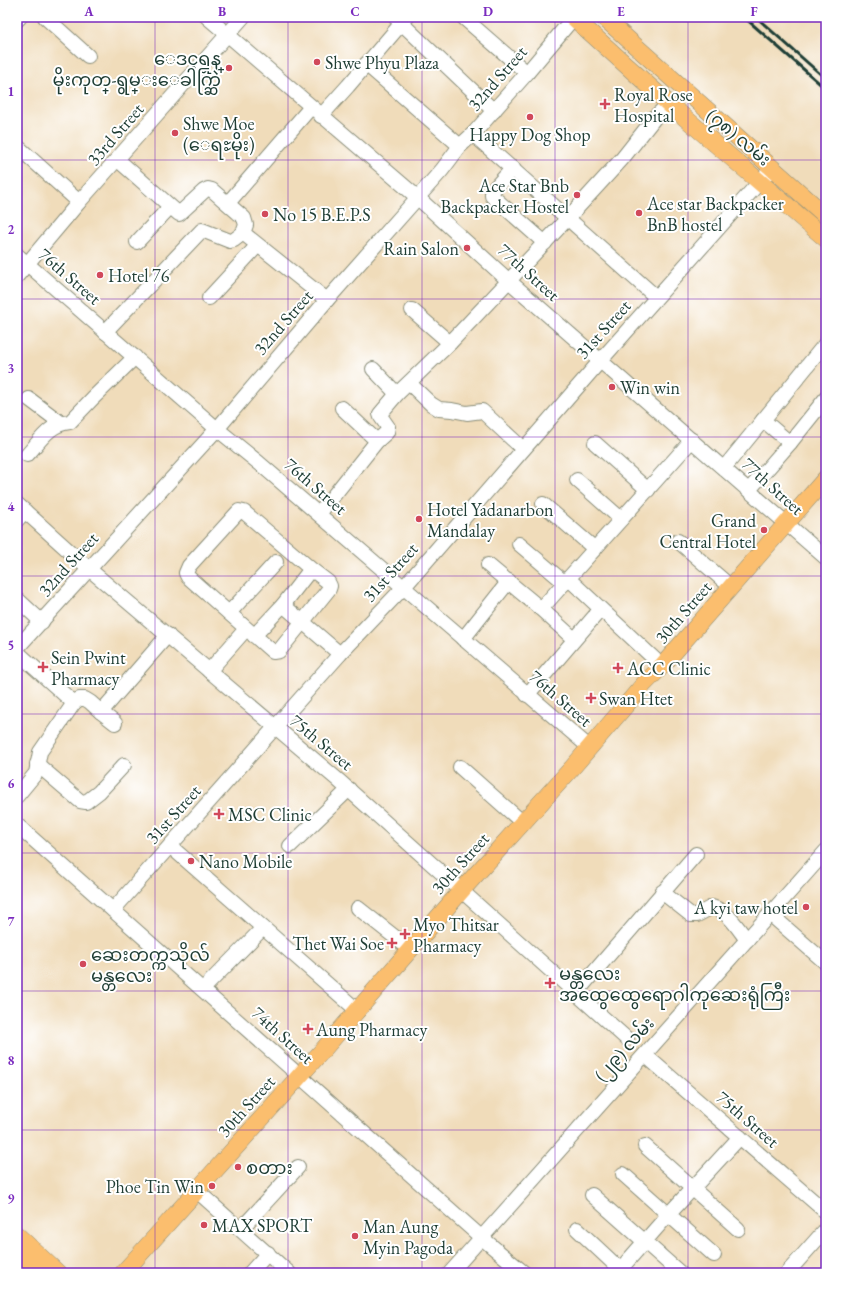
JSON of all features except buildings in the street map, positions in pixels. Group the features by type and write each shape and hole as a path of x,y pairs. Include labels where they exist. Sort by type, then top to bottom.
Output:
{"main road":[{"name":"(၇၈) လမ်း","path":"574,17 669,104 826,239"},
{"name":"(၇၈) လမ်း","path":"603,17 826,216"},
{"name":"30th Street","path":"123,1273 358,1010 410,949 523,823 644,684 662,666 826,478"},
{"path":"17,1235 58,1273"},
{"path":"17,1251 42,1273"}],"street":[{"path":"17,20 20,17"},
{"path":"46,17 88,56"},
{"name":"77th Street","path":"206,17 417,197 509,281 826,557"},
{"name":"33rd Street","path":"17,276 79,202 118,160 243,17"},
{"name":"32nd Street","path":"17,648 216,429 442,170 460,146 473,134 528,73 574,17"},
{"path":"464,18 528,73"},
{"path":"228,203 316,112 348,86 402,19 494,111"},
{"path":"366,64 460,146"},
{"path":"319,514 388,429 380,414 545,243 622,159 656,116 669,104"},
{"path":"473,134 513,168 656,297"},
{"path":"17,146 79,202"},
{"path":"105,332 202,230 230,241 234,240 243,233 246,225 244,218 212,190 208,189 179,214 118,160"},
{"path":"513,168 492,191 492,196 545,243"},
{"name":"31st Street","path":"113,910 276,728 340,654 404,587 523,448 772,168"},
{"path":"137,242 170,207"},
{"path":"243,233 257,246 327,300"},
{"path":"209,298 257,246"},
{"name":"76th Street","path":"17,255 216,429 260,463 589,748"},
{"path":"412,310 450,343"},
{"path":"724,468 826,343"},
{"path":"27,455 50,429 61,423 70,422 135,358"},
{"path":"373,369 398,394"},
{"path":"409,383 431,404 439,409 467,413 482,411 523,448"},
{"path":"749,490 790,444 826,398"},
{"path":"29,399 61,423"},
{"path":"342,408 376,442"},
{"path":"763,420 790,444"},
{"path":"541,609 692,440"},
{"path":"595,443 648,490"},
{"path":"577,480 622,519"},
{"path":"543,504 595,549"},
{"path":"240,511 244,512 311,569 328,582 330,586 329,589 279,651 276,652 274,652 229,614 188,577 186,573 189,566 240,511"},
{"name":"75th Street","path":"20,512 89,568 276,728 342,776 349,789 627,1039"},
{"path":"678,541 731,587"},
{"path":"519,544 571,582 662,666"},
{"path":"229,614 276,562"},
{"path":"488,565 509,581 574,640"},
{"path":"210,671 250,632 283,605 311,569"},
{"path":"463,639 509,581"},
{"path":"17,599 42,622"},
{"path":"283,605 302,623 340,654"},
{"path":"528,695 600,610"},
{"path":"101,712 168,635"},
{"path":"17,652 74,703"},
{"path":"17,796 36,773 40,752 74,703 79,699 86,699 115,723"},
{"path":"37,764 80,801 86,802 99,792 124,765"},
{"path":"460,767 523,823"},
{"path":"290,846 349,789"},
{"name":"74th Street","path":"17,825 300,1075 518,1271"},
{"path":"170,846 262,928 358,1010"},
{"name":"(၂၉) လမ်း","path":"450,1273 826,851"},
{"path":"576,993 696,854"},
{"path":"662,892 690,916 696,915 712,907 720,909 733,921 747,940"},
{"path":"358,908 410,949"},
{"path":"770,914 826,963"},
{"path":"203,989 262,928"},
{"name":"75th Street","path":"645,1054 826,1212"},
{"path":"577,1229 620,1272 668,1215 740,1137"},
{"path":"645,1146 738,1229"},
{"path":"241,1229 298,1167"},
{"path":"623,1174 714,1255"},
{"path":"196,1190 289,1273"},
{"path":"592,1195 680,1273"},
{"path":"787,1273 826,1229"},
{"path":"250,1273 268,1253"}],"railway":[{"path":"744,17 826,89"},
{"path":"756,17 826,79"}],"place":[{"name":"Shwe Phyu Plaza","path":"317,62"},
{"name":"ေဒၚရွန္ မိုးကုတ္-ရွမ္းေခါက္ဆြဲ","path":"229,68"},
{"name":"Royal Rose Hospital","path":"605,104"},
{"name":"Happy Dog Shop","path":"530,117"},
{"name":"Shwe Moe (ေရႊမိုး)","path":"175,133"},
{"name":"Ace Star Bnb Backpacker Hostel","path":"577,195"},
{"name":"Ace star Backpacker BnB hostel","path":"639,213"},
{"name":"No 15 B.E.P.S","path":"265,214"},
{"name":"Rain Salon","path":"467,248"},
{"name":"Hotel 76","path":"100,275"},
{"name":"Win win","path":"612,387"},
{"name":"Hotel Yadanarbon Mandalay","path":"419,519"},
{"name":"Grand Central Hotel","path":"764,530"},
{"name":"Sein Pwint Pharmacy","path":"43,667"},
{"name":"ACC Clinic","path":"618,668"},
{"name":"Swan Htet","path":"591,698"},
{"name":"MSC Clinic","path":"219,814"},
{"name":"Nano Mobile","path":"191,861"},
{"name":"A kyi taw hotel","path":"806,907"},
{"name":"Myo Thitsar Pharmacy","path":"405,934"},
{"name":"Thet Wai Soe","path":"392,943"},
{"name":"ဆေးတက္ကသိုလ် မန္တလေး","path":"83,964"},
{"name":"မန္တလေး အထွေထွေရောဂါကုဆေးရုံကြီး","path":"550,983"},
{"name":"Aung Pharmacy","path":"308,1029"},
{"name":"စတား","path":"238,1167"},
{"name":"Phoe Tin Win","path":"212,1186"},
{"name":"MAX SPORT","path":"204,1225"},
{"name":"Man Aung Myin Pagoda","path":"355,1236"}]}
